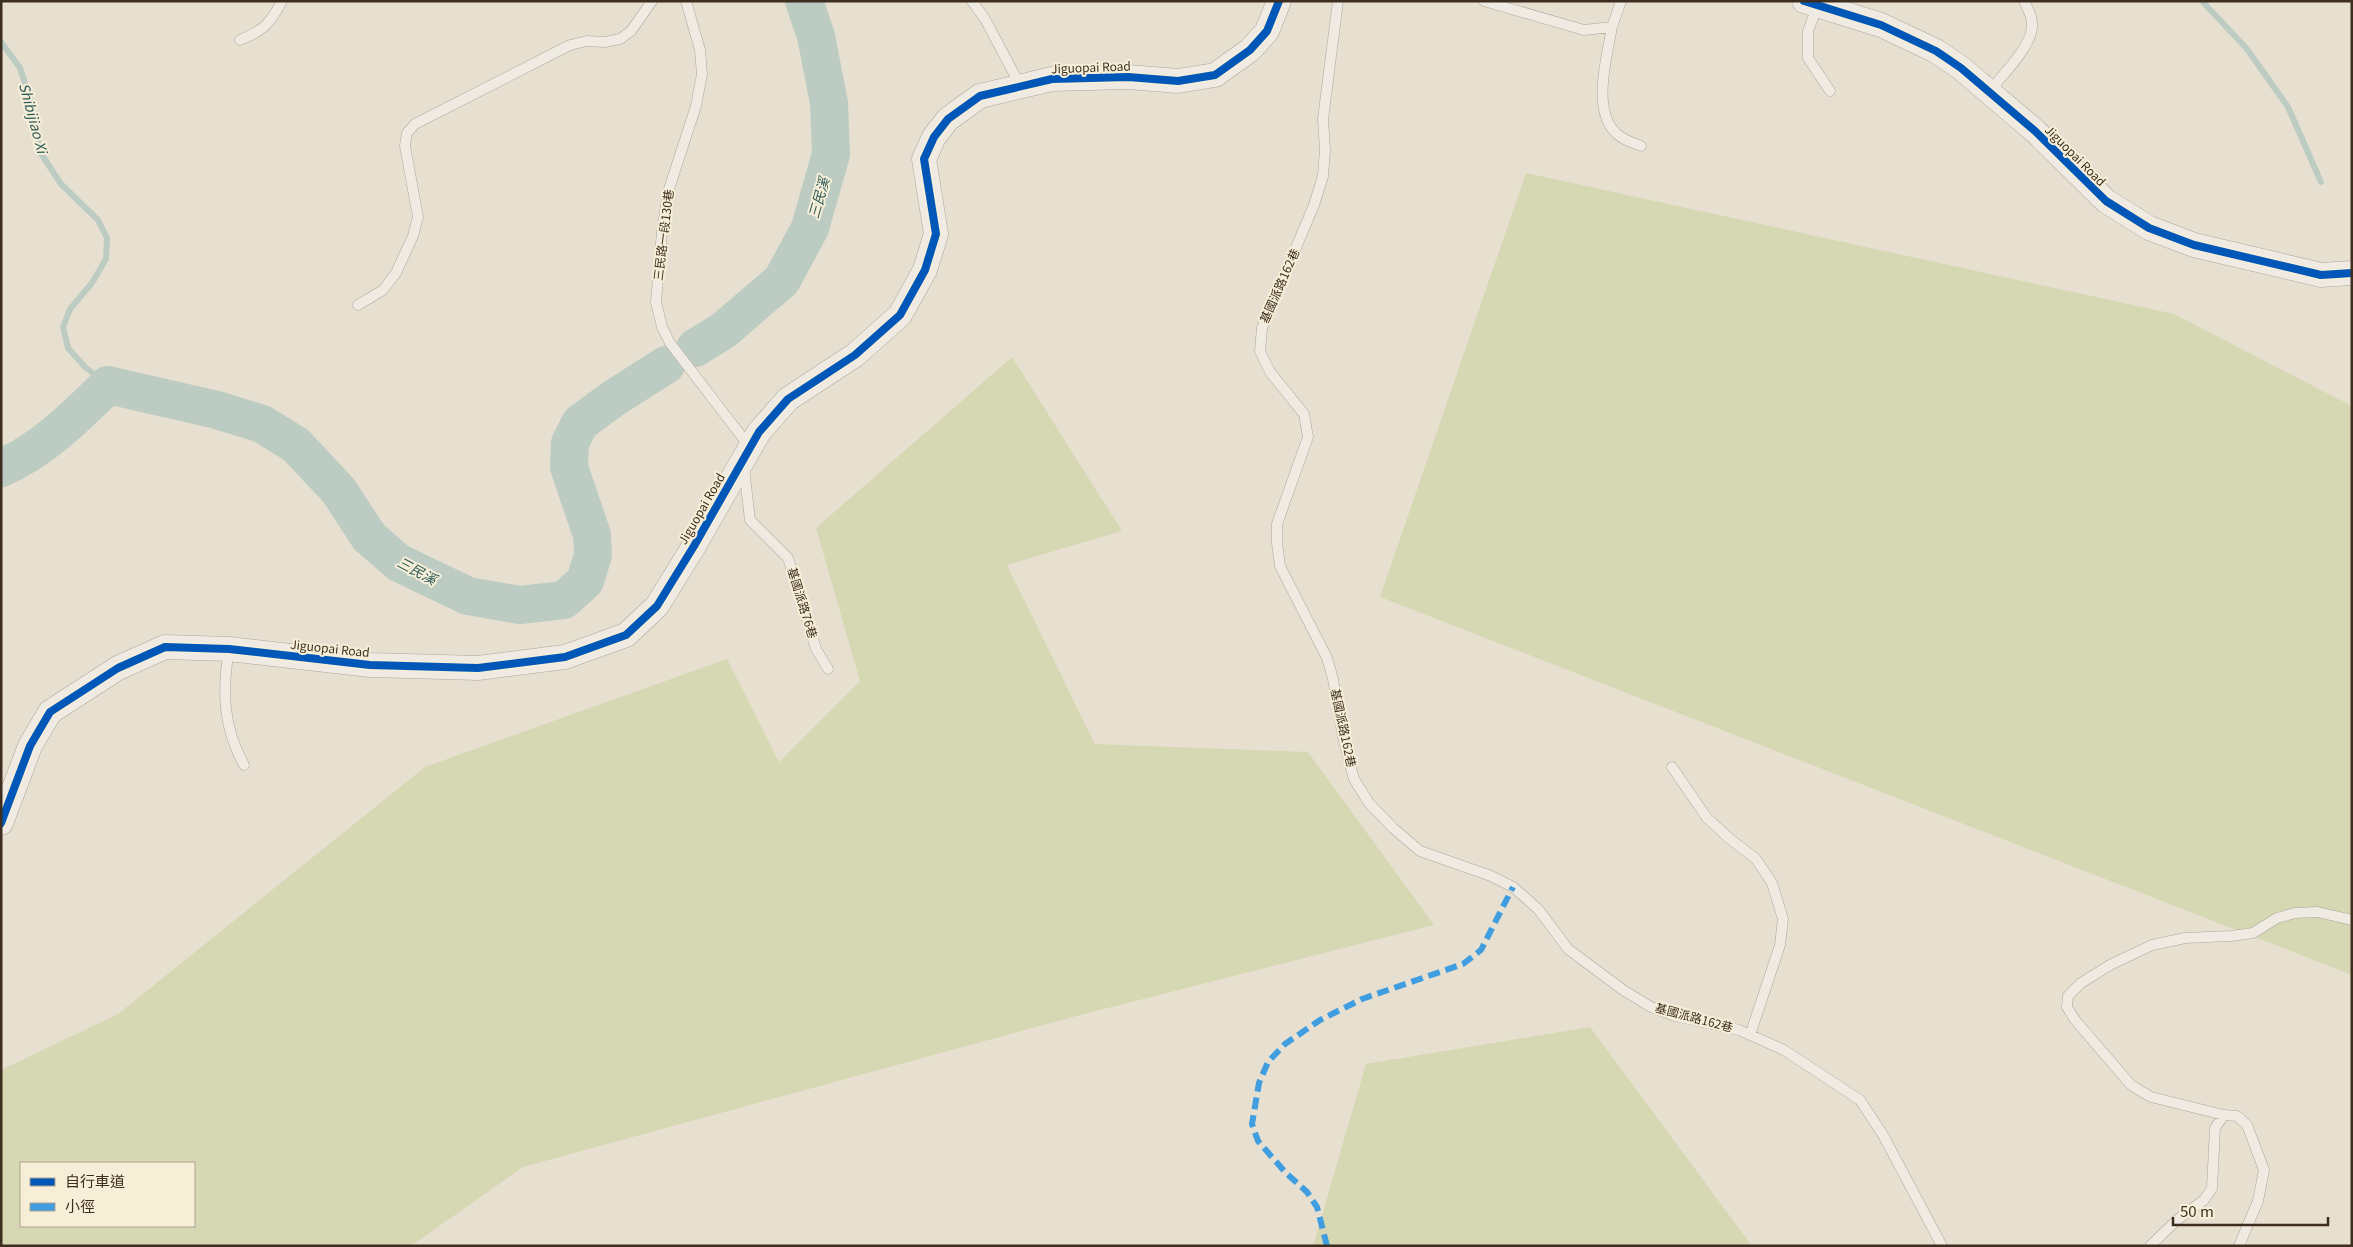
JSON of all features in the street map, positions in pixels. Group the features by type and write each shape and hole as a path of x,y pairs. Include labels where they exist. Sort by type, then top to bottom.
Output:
{"street":[{"name":"Jiguopai Road","path":"1,823 30,746 50,712 118,668 165,646 229,648 370,665 478,668 565,657 626,635 657,606 694,546 759,432 788,399 855,355 900,315 925,270 936,234 924,159 934,137 948,119 980,96 1052,79 1128,77 1178,81 1214,75 1250,50 1267,31 1279,1"},
{"name":"Jiguopai Road","path":"1811,3 1881,25 1936,51 1962,68 2034,131 2106,201 2148,228 2194,245 2321,275 2352,273"}],"lane":[{"path":"240,40 261,32 275,15 282,1"},
{"path":"358,305 383,290 396,273 413,236 418,217 406,146 407,133 415,124 570,45 588,41 605,42 620,39 631,31 652,1"},
{"name":"三民路一段130巷","path":"686,1 700,50 702,74 696,106 668,192 656,302 662,327 670,343 746,453"},
{"path":"972,1 985,19 1021,87"},
{"name":"基國派路162巷","path":"1338,1 1323,119 1325,150 1322,176 1314,205 1262,328 1260,351 1270,372 1304,414 1308,437 1278,524 1277,542 1280,566 1327,658 1333,678 1343,737 1354,779 1369,803 1393,828 1420,851 1491,876 1513,887 1538,910 1568,949 1623,990 1651,1007 1675,1016 1740,1030 1784,1050 1860,1100 1883,1135 1942,1246"},
{"path":"1484,1 1584,30 1612,26"},
{"path":"1621,1 1612,26 1602,86 1606,121 1618,135 1641,146"},
{"path":"1989,92 2027,42 2032,27 2029,11 2024,1"},
{"path":"1811,3 1808,58 1830,91"},
{"name":"基國派路76巷","path":"746,453 750,520 788,558 816,649 828,669"},
{"path":"229,648 224,696 225,718 233,746 244,765"},
{"path":"1672,767 1707,818 1756,859 1772,883 1783,919 1780,945 1750,1035"},
{"path":"2239,1246 2258,1201 2264,1170 2246,1125 2237,1116 2224,1115 2151,1097 2131,1085 2075,1020 2067,1007 2068,996 2088,978 2152,945 2185,938 2253,933 2277,918 2295,913 2317,912 2352,920"},
{"path":"2150,1246 2177,1220 2204,1200 2212,1188 2216,1128 2224,1115"}],"green space":[{"path":"1526,173 2174,314 2352,406 2352,975 1380,597"},
{"path":"1012,357 1122,531 1007,565 1095,744 1308,752 1434,925 1084,1014 523,1167 411,1246 1,1246 1,1070 118,1014 425,767 727,659 779,762 860,681 816,528"},
{"path":"1590,1027 1752,1246 1313,1246 1366,1064"}],"waterway":[{"name":"三民溪","path":"695,348 724,330 782,280 810,228 831,154 829,103 816,36 804,1"},
{"path":"2202,1 2247,49 2288,107 2321,182"},
{"name":"Shibijiao Xi","path":"1,42 20,68 30,99 40,152 61,184 98,220 107,238 106,259 92,283 70,309 63,327 68,348 85,367 108,385"},
{"name":"三民溪","path":"1,468 16,461 45,442 108,385 217,410 262,424 296,445 339,491 369,537 399,563 468,596 520,605 564,600 585,581 593,555 592,535 569,467 570,443 580,423 614,398 666,365"}],"marked path":[{"path":"1327,1246 1317,1207 1307,1192 1286,1173 1258,1141 1252,1124 1259,1083 1268,1062 1285,1044 1320,1020 1362,999 1463,964 1481,950 1513,887"}],"cycle path":[{"path":"1,823 30,746 50,712 118,668 165,647 229,649 370,665 478,668 565,657 626,635 657,606 694,546 759,432 788,399 855,355 900,315 925,270 936,234 924,159 934,137 948,119 980,96 1052,79 1128,77 1178,81 1215,75 1250,50 1267,31 1279,1"},
{"path":"1804,1 1881,25 1936,51 1961,68 2035,131 2106,201 2149,228 2194,245 2321,275 2352,273"}]}
